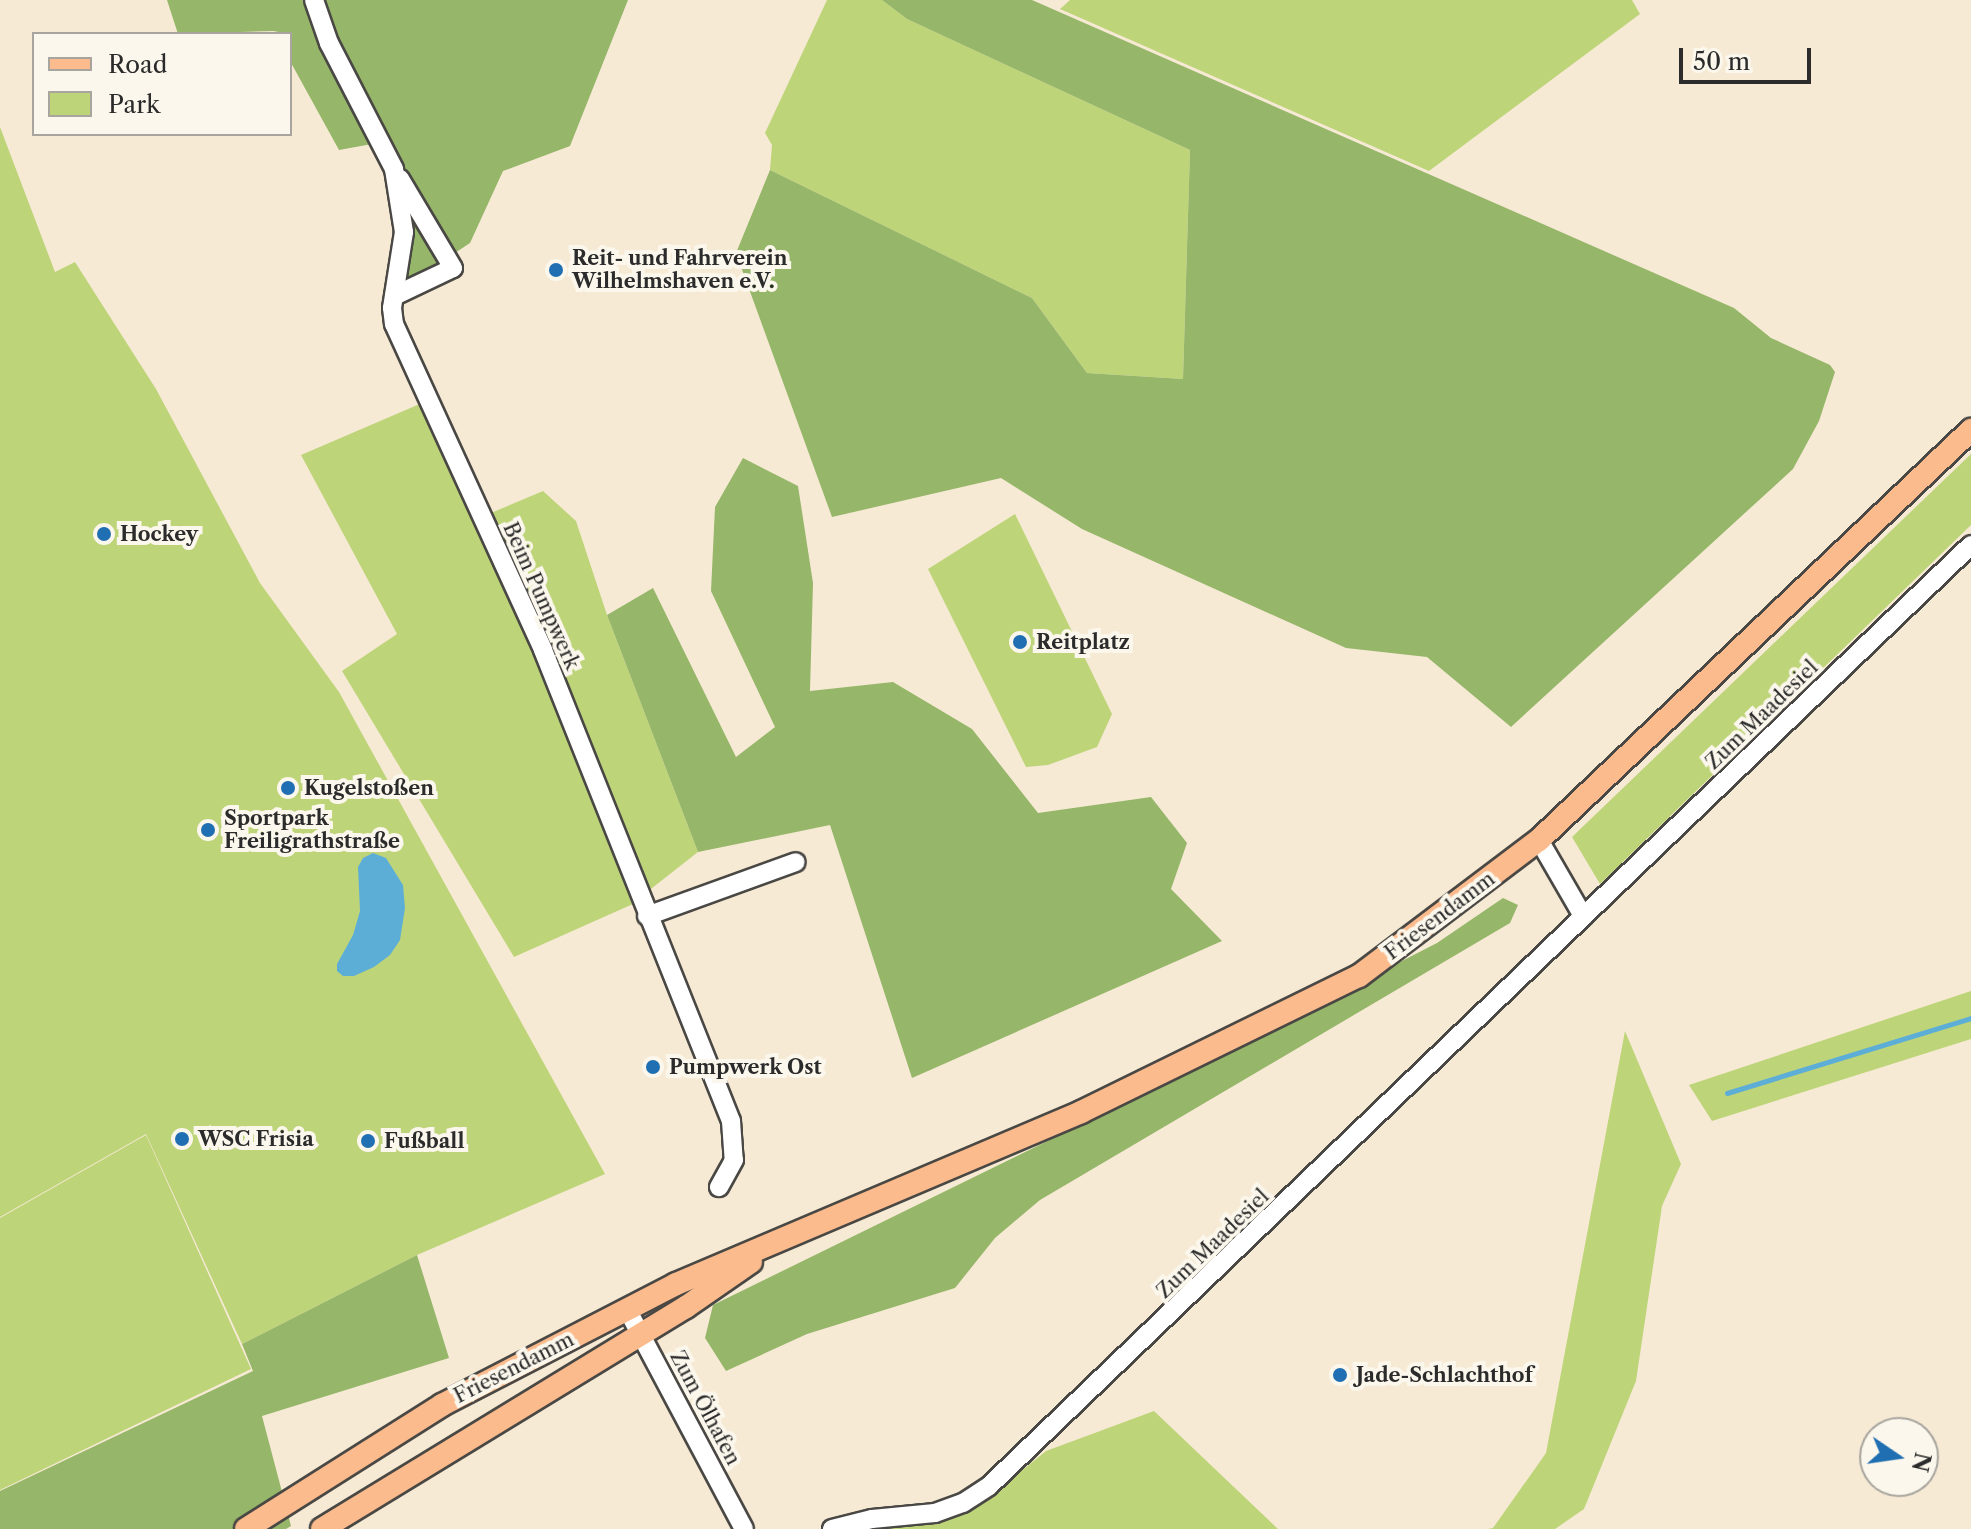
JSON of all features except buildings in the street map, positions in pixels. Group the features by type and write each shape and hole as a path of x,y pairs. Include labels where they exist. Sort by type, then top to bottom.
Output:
{"main road":[{"name":"Friesendamm","path":"246,1529 442,1405 627,1309 795,1231 1081,1112 1359,976 1539,840 1971,430"},
{"name":"Friesendamm","path":"322,1529 347,1522 641,1334 795,1231"}],"street":[{"name":"Beim Pumpwerk","path":"314,0 329,43 394,169 453,268 394,296"},
{"name":"Beim Pumpwerk","path":"394,169 404,232 394,296 394,324 543,650 731,1121 734,1160 719,1187"},
{"name":"Zum Maadesiel","path":"832,1529 872,1519 935,1513 963,1503 989,1486 1971,545"},
{"path":"1539,840 1583,916"},
{"path":"647,916 796,862"},
{"name":"Zum Ölhafen","path":"627,1309 744,1529"}],"green space":[{"path":"167,0 628,0 570,146 503,171 470,243 402,288 411,212 372,144 339,150 292,65 292,32 177,32"},
{"path":"827,0 882,0 907,19 1190,150 1183,379 1087,373 1032,298 770,170 772,145 765,133"},
{"path":"882,0 1032,0 1734,308 1771,338 1830,365 1835,372 1819,421 1793,469 1511,727 1427,657 1346,648 1082,529 1001,478 832,517 736,253 770,170 1032,298 1087,373 1183,379 1190,150 907,19"},
{"path":"1070,0 1632,0 1640,14 1429,171 1060,9"},
{"name":"Sportpark Freiligrathstraße","path":"0,127 55,272 75,262 156,389 260,583 339,692 605,1174 417,1255 242,1344 146,1134 0,1217"},
{"path":"422,403 536,653 633,904 514,957 342,671 397,634 301,455"},
{"path":"1971,454 1971,525 1600,884 1572,837"},
{"path":"743,458 798,486 813,583 810,691 893,682 972,729 1038,813 1151,797 1187,843 1171,889 1222,941 912,1078 830,825 698,852 607,615 653,588 736,757 775,727 711,591 715,507"},
{"path":"543,491 576,521 607,615 698,852 647,892 491,513"},
{"name":"Reitplatz","path":"1015,514 1112,714 1097,747 1048,765 1026,767 928,569"},
{"path":"1503,898 1518,905 1510,923 1040,1200 995,1238 955,1288 807,1334 726,1371 705,1338 713,1305 1113,1109 1437,943"},
{"path":"1971,991 1971,1039 1712,1121 1689,1085"},
{"path":"1625,1031 1681,1164 1662,1206 1636,1381 1584,1509 1555,1529 1488,1529 1493,1528 1546,1453"},
{"path":"146,1135 251,1369 0,1490 0,1218"},
{"path":"417,1255 449,1358 262,1416 291,1526 286,1529 0,1529 0,1491 253,1371 242,1344"},
{"path":"1154,1411 1278,1529 887,1529 973,1510 1046,1451"}],"water":[{"path":"373,853 386,858 403,885 405,908 400,940 390,955 374,967 354,976 343,976 337,971 337,964 353,935 360,911 358,867 363,858"}],"waterway":[{"path":"1727,1093 1971,1018"}],"place":[{"name":"Reit- und Fahrverein Wilhelmshaven e.V.","path":"556,270"},
{"name":"Hockey","path":"104,534"},
{"name":"Reitplatz","path":"1020,642"},
{"name":"Kugelstoßen","path":"288,788"},
{"name":"Sportpark Freiligrathstraße","path":"208,830"},
{"name":"Pumpwerk Ost","path":"653,1067"},
{"name":"WSC Frisia","path":"182,1139"},
{"name":"Fußball","path":"368,1141"},
{"name":"Jade-Schlachthof","path":"1340,1375"}]}
